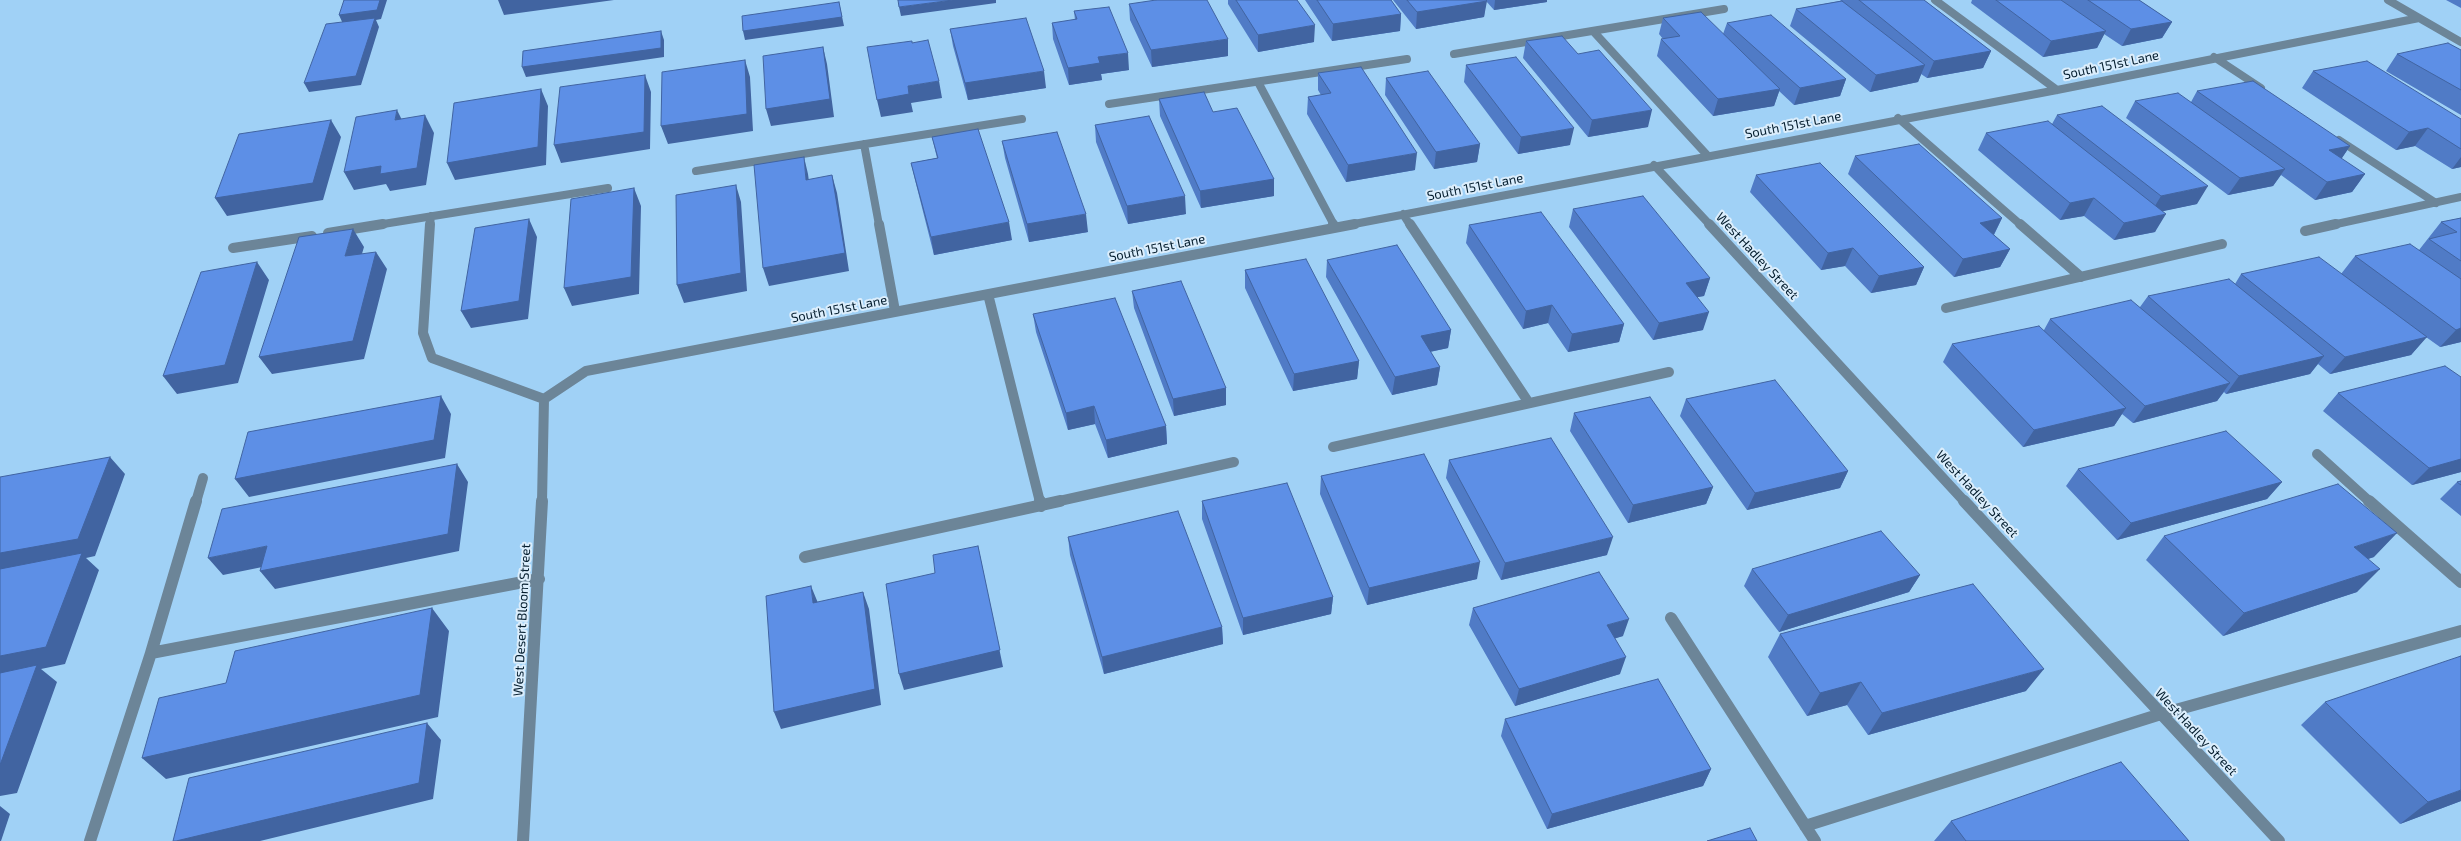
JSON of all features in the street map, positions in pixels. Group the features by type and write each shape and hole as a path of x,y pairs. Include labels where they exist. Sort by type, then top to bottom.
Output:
{"street":[{"path":"1935,0 2057,90"},
{"path":"2388,0 2461,42"},
{"path":"1454,54 1724,9"},
{"name":"South 151st Lane","path":"544,399 586,371 1898,118 2057,90 2419,18"},
{"path":"1593,30 1708,155"},
{"path":"2214,58 2266,92"},
{"path":"1109,104 1407,59"},
{"path":"1258,82 1335,227"},
{"path":"1898,118 2081,277"},
{"path":"696,171 1022,119"},
{"path":"2331,134 2436,203"},
{"path":"864,144 895,312"},
{"name":"West Hadley Street","path":"1654,165 2278,841"},
{"path":"233,248 608,188"},
{"path":"2305,231 2461,197"},
{"path":"1403,214 1529,403"},
{"path":"431,216 423,333 432,358 544,399"},
{"path":"1946,308 2222,244"},
{"path":"988,294 1041,506"},
{"path":"1333,447 1669,372"},
{"name":"West Desert Bloom Street","path":"524,841 539,579 544,399"},
{"path":"2317,454 2461,582"},
{"path":"805,557 1041,506 1234,462"},
{"path":"90,841 151,653 204,478"},
{"path":"151,653 539,579"},
{"path":"1671,618 1815,841"},
{"path":"1805,826 2161,714 2461,631"}],"building":[{"path":"344,0 380,0 377,10 339,15"},
{"path":"898,0 953,0 899,7"},
{"path":"1156,0 1207,0 1228,39 1151,50 1129,4"},
{"path":"1236,0 1297,0 1315,25 1258,35"},
{"path":"1317,0 1391,0 1401,14 1333,24"},
{"path":"1407,0 1486,0 1487,1 1417,12"},
{"path":"1859,0 1924,0 1991,51 1934,61"},
{"path":"1996,0 2061,0 2106,31 2051,41"},
{"path":"2088,0 2139,0 2172,22 2131,29"},
{"path":"1842,1 1925,65 1876,75 1796,9"},
{"path":"839,2 842,17 743,31 742,16"},
{"path":"1109,7 1128,53 1098,57 1100,63 1068,68 1052,23 1077,19 1074,11"},
{"path":"1701,12 1780,89 1718,99 1661,39 1680,36 1663,18"},
{"path":"1771,15 1846,79 1800,88 1727,23"},
{"path":"375,18 356,76 304,83 326,24"},
{"path":"1026,18 1044,71 965,83 950,29"},
{"path":"661,31 661,48 522,67 523,51"},
{"path":"1562,36 1578,54 1599,50 1652,110 1592,120 1526,41"},
{"path":"928,40 939,81 908,86 909,94 877,100 867,47"},
{"path":"2448,43 2461,50 2461,90 2397,54"},
{"path":"823,47 830,99 766,109 763,56"},
{"path":"1516,57 1574,128 1521,137 1466,65"},
{"path":"745,60 747,114 661,126 662,72"},
{"path":"2367,61 2461,119 2461,149 2428,128 2409,132 2313,71"},
{"path":"1361,67 1417,153 1348,165 1308,97 1331,93 1318,73"},
{"path":"1428,71 1480,144 1436,152 1386,78"},
{"path":"645,75 644,132 554,145 560,87"},
{"path":"2253,81 2350,146 2329,150 2365,174 2327,182 2197,91"},
{"path":"541,89 538,147 447,163 454,103"},
{"path":"1204,92 1213,112 1237,108 1274,179 1200,191 1159,99"},
{"path":"2178,93 2285,169 2240,178 2135,101"},
{"path":"2102,106 2208,186 2161,196 2057,115"},
{"path":"397,110 395,120 425,115 417,168 380,174 381,166 344,172 356,117"},
{"path":"1149,116 1185,196 1127,206 1095,125"},
{"path":"331,120 313,183 215,198 239,134"},
{"path":"2048,121 2166,214 2124,223 2094,198 2070,203 1986,133"},
{"path":"978,129 1009,222 931,237 911,163 938,158 932,137"},
{"path":"1057,132 1086,214 1027,224 1002,141"},
{"path":"1919,144 2002,218 1980,223 2010,249 1963,259 1855,156"},
{"path":"804,157 806,180 832,175 845,253 763,268 754,165"},
{"path":"1820,163 1924,267 1879,276 1853,248 1828,253 1756,175"},
{"path":"736,185 741,273 677,285 676,195"},
{"path":"634,188 631,277 564,288 571,199"},
{"path":"1643,196 1710,278 1686,283 1709,312 1659,323 1573,209"},
{"path":"1541,212 1624,324 1572,334 1552,305 1526,311 1469,225"},
{"path":"2461,218 2461,261 2429,239 2457,232 2441,222"},
{"path":"529,219 519,301 461,311 475,228"},
{"path":"353,229 345,256 376,252 353,341 259,357 299,237"},
{"path":"2410,244 2461,279 2461,328 2456,330 2355,256"},
{"path":"1397,245 1451,330 1421,336 1440,367 1395,377 1327,260"},
{"path":"2319,257 2427,337 2345,357 2241,274"},
{"path":"1306,259 1359,361 1294,374 1245,270"},
{"path":"257,262 225,365 163,376 201,272"},
{"path":"2229,279 2324,356 2239,376 2148,296"},
{"path":"1181,281 1226,388 1173,399 1132,291"},
{"path":"1115,298 1166,426 1106,440 1094,406 1066,413 1033,314"},
{"path":"2131,300 2230,383 2145,406 2050,319"},
{"path":"2039,326 2126,408 2034,430 1952,344"},
{"path":"2445,366 2461,377 2461,459 2429,468 2338,393"},
{"path":"1775,380 1848,471 1755,493 1686,399"},
{"path":"441,396 434,440 235,479 248,432"},
{"path":"1650,397 1713,487 1633,505 1574,413"},
{"path":"2226,431 2282,482 2131,523 2078,469"},
{"path":"1551,438 1613,537 1505,563 1449,460"},
{"path":"1424,454 1480,562 1369,588 1321,476"},
{"path":"110,457 78,539 0,553 0,477"},
{"path":"457,464 448,534 260,571 267,546 208,558 222,509"},
{"path":"1287,483 1333,597 1243,618 1202,501"},
{"path":"2338,484 2397,533 2354,547 2380,569 2244,613 2164,536"},
{"path":"1178,511 1222,627 1102,657 1068,537"},
{"path":"1881,531 1920,575 1788,615 1752,569"},
{"path":"978,546 1000,650 899,674 886,584 935,573 933,555"},
{"path":"82,553 46,647 0,656 0,569"},
{"path":"1599,572 1629,619 1607,625 1626,657 1519,689 1473,608"},
{"path":"1973,584 2044,669 1882,713 1861,682 1820,693 1780,634"},
{"path":"811,586 813,603 863,592 875,689 774,712 766,596"},
{"path":"432,608 420,695 142,758 159,698 226,683 235,651"},
{"path":"2461,656 2461,790 2428,802 2325,702"},
{"path":"37,665 0,765 0,673"},
{"path":"1658,679 1711,769 1552,814 1505,719"},
{"path":"427,723 419,783 173,841 189,778"},
{"path":"2121,762 2189,841 1966,841 1951,821"},
{"path":"1750,828 1757,841 1707,841"}]}
